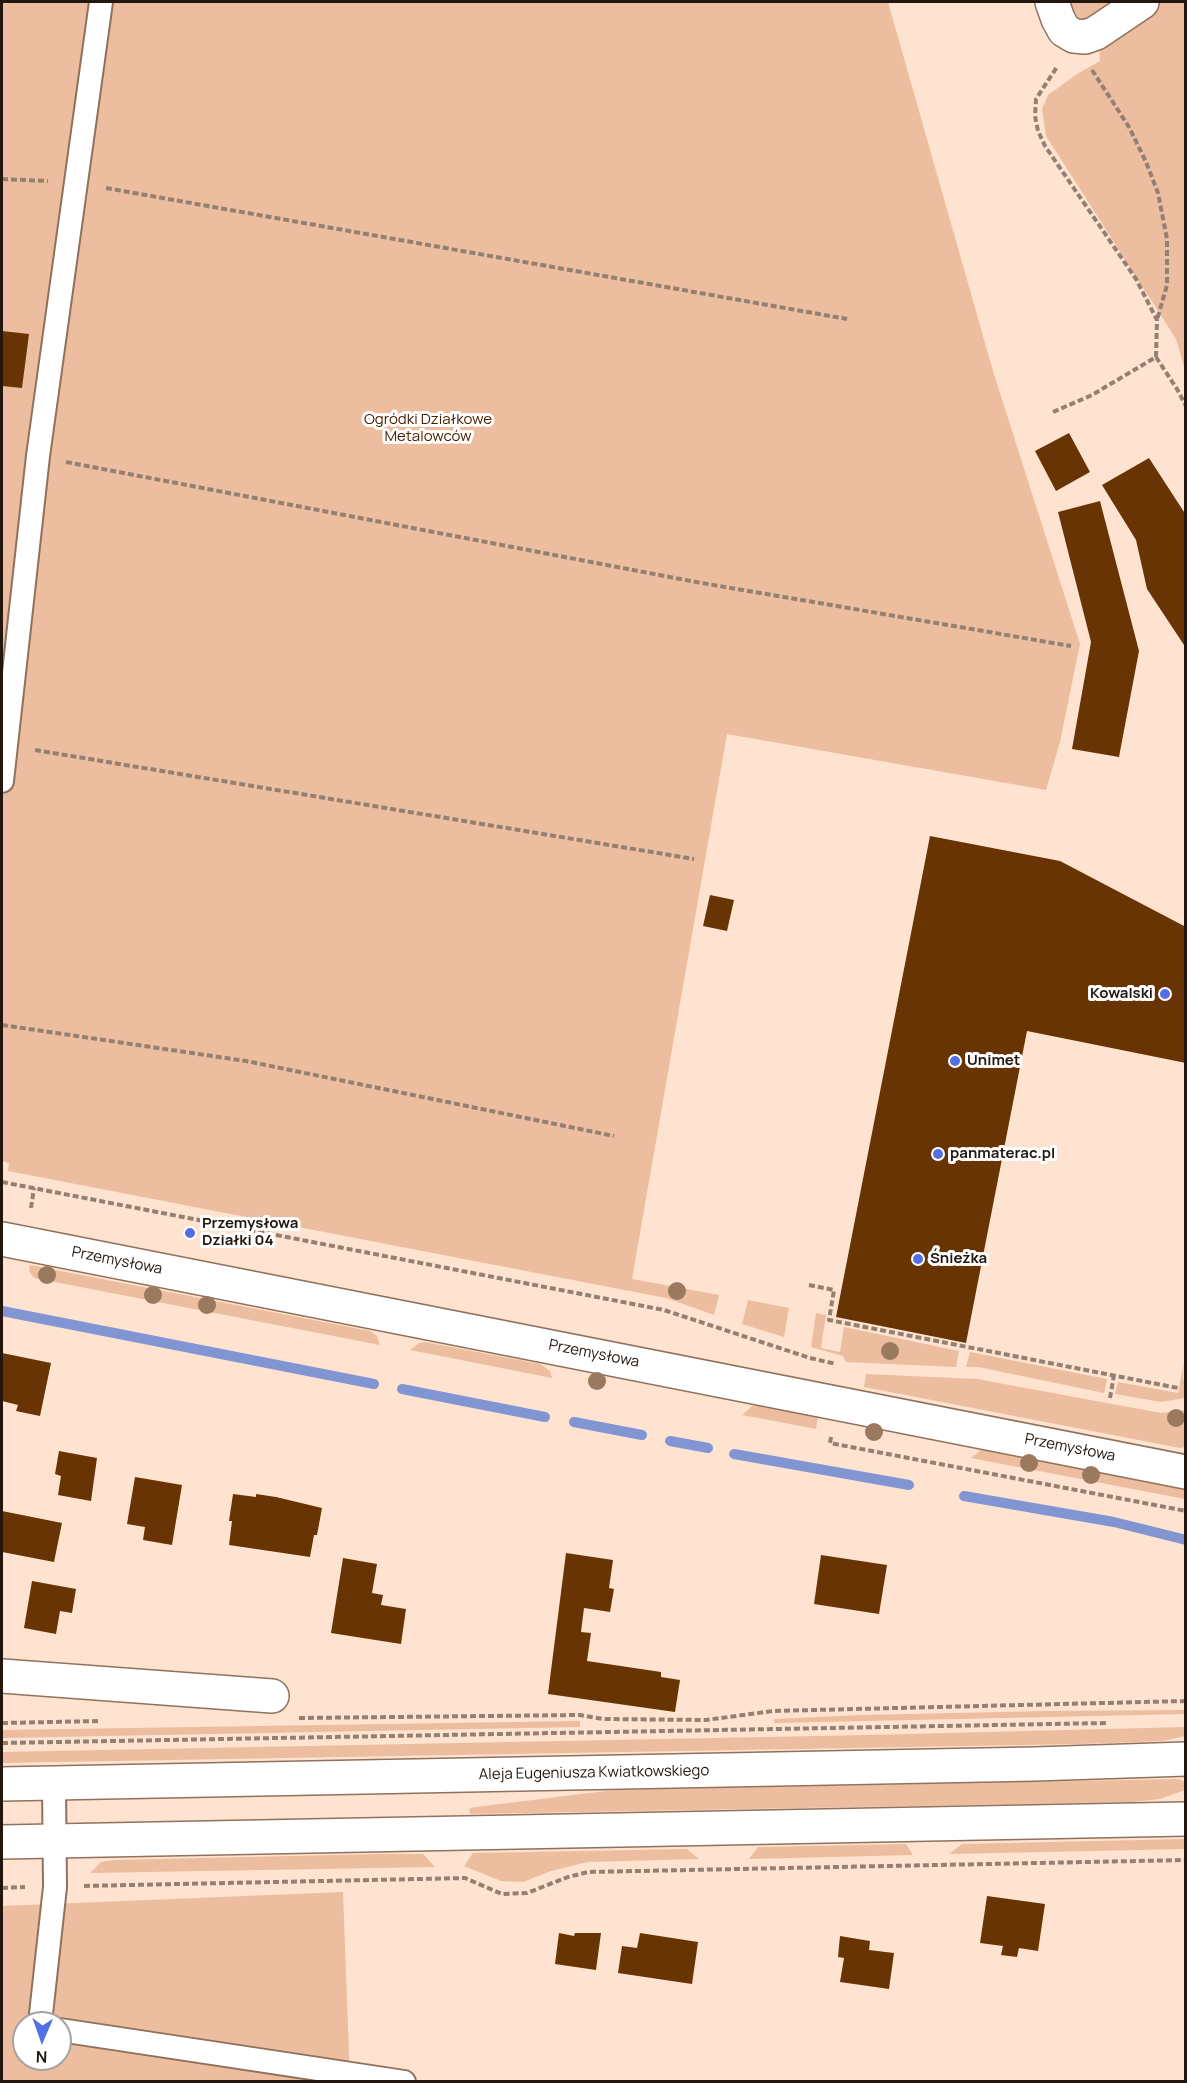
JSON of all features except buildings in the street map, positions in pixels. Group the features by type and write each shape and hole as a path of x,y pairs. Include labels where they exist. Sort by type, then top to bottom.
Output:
{"street":[{"path":"1052,2 1064,30 1074,36 1084,37 1096,33 1142,2"},
{"name":"Przemysłowa","path":"2,1239 1185,1472"},
{"path":"2,1676 272,1696"},
{"name":"Aleja Eugeniusza Kwiatkowskiego","path":"2,1784 1035,1764 1185,1759"},
{"path":"2,1842 1185,1819"}],"lane":[{"path":"2,781 4,745 38,456 101,2"},
{"path":"41,2011 55,1887 54,1783"},
{"path":"72,2032 404,2082"}],"path":[{"path":"1074,36 1036,99 1035,116 1038,131 1045,146 1136,279 1157,320"},
{"path":"1074,36 1094,74 1129,127 1158,193 1167,239 1167,285 1157,320 1156,357 1185,406"},
{"path":"2,179 75,182 847,319"},
{"path":"1053,412 1092,395 1156,357"},
{"path":"38,456 684,580 1071,646"},
{"path":"4,745 694,859"},
{"path":"2,1025 246,1061 614,1136"},
{"path":"2,1182 664,1310 810,1358 843,1366"},
{"path":"809,1285 834,1290 829,1320 1178,1388"},
{"path":"1110,1398 1114,1375"},
{"path":"914,1459 1185,1511"},
{"path":"297,1718 580,1715 603,1719 706,1720 773,1711 1185,1701"},
{"path":"2,1723 108,1721"},
{"path":"2,1743 1118,1723"},
{"path":"2,1888 465,1878 502,1894 526,1893 588,1872 1185,1860"}],"green space":[{"name":"Ogródki Działkowe Metalowców","path":"2,2 888,2 993,371 1080,644 1060,742 1046,790 727,734 632,1279 719,1295 714,1315 666,1298 8,1171 9,1163 2,1161"},
{"path":"1062,2 1185,2 1185,370 1176,339 1046,136 1042,109 1048,95 1100,61 1099,46 1073,21"},
{"path":"30,1265 370,1331 377,1336 380,1345 34,1278 29,1271"},
{"path":"748,1300 789,1308 784,1337 742,1324"},
{"path":"816,1313 826,1315 821,1348 840,1352 844,1327 959,1351 956,1367 846,1362 843,1356 811,1347"},
{"path":"425,1342 540,1364 550,1371 552,1378 410,1350 419,1343"},
{"path":"970,1352 1107,1379 1104,1393 978,1367 966,1367"},
{"path":"1184,1363 1185,1398 1161,1402 1115,1394 1118,1382 1178,1393"},
{"path":"866,1374 977,1379 1161,1413 1185,1410 1185,1447 1180,1448 864,1387"},
{"path":"752,1406 818,1417 816,1429 742,1415"},
{"path":"981,1450 1185,1488 1185,1499 971,1458"},
{"path":"1185,1710 1186,1714 774,1723 774,1719 863,1715"},
{"path":"580,1721 580,1727 2,1738 2,1730"},
{"path":"1186,1727 1185,1736 1163,1741 1080,1744 2,1763 2,1752"},
{"path":"1179,1779 1185,1782 1185,1790 1160,1799 1132,1802 471,1814 469,1812 470,1808 476,1807 614,1790"},
{"path":"1185,1839 1185,1849 949,1854 962,1844"},
{"path":"906,1844 913,1855 749,1859 758,1847"},
{"path":"687,1849 699,1859 588,1862 551,1871 523,1882 501,1881 464,1866 473,1853"},
{"path":"423,1854 435,1867 90,1873 101,1862 114,1860"},
{"path":"343,1892 350,2081 2,2081 2,1906"}],"waterway":[{"path":"2,1311 374,1384"},
{"path":"402,1389 545,1417"},
{"path":"574,1422 642,1435"},
{"path":"670,1441 708,1448"},
{"path":"734,1454 909,1485"},
{"path":"964,1496 1114,1522 1186,1540"}],"place":[{"name":"Kowalski","path":"1165,994"},
{"name":"Unimet","path":"955,1061"},
{"name":"panmaterac.pl","path":"938,1154"},
{"name":"Przemysłowa Działki 04","path":"190,1233"},
{"name":"Śnieżka","path":"918,1259"}]}
